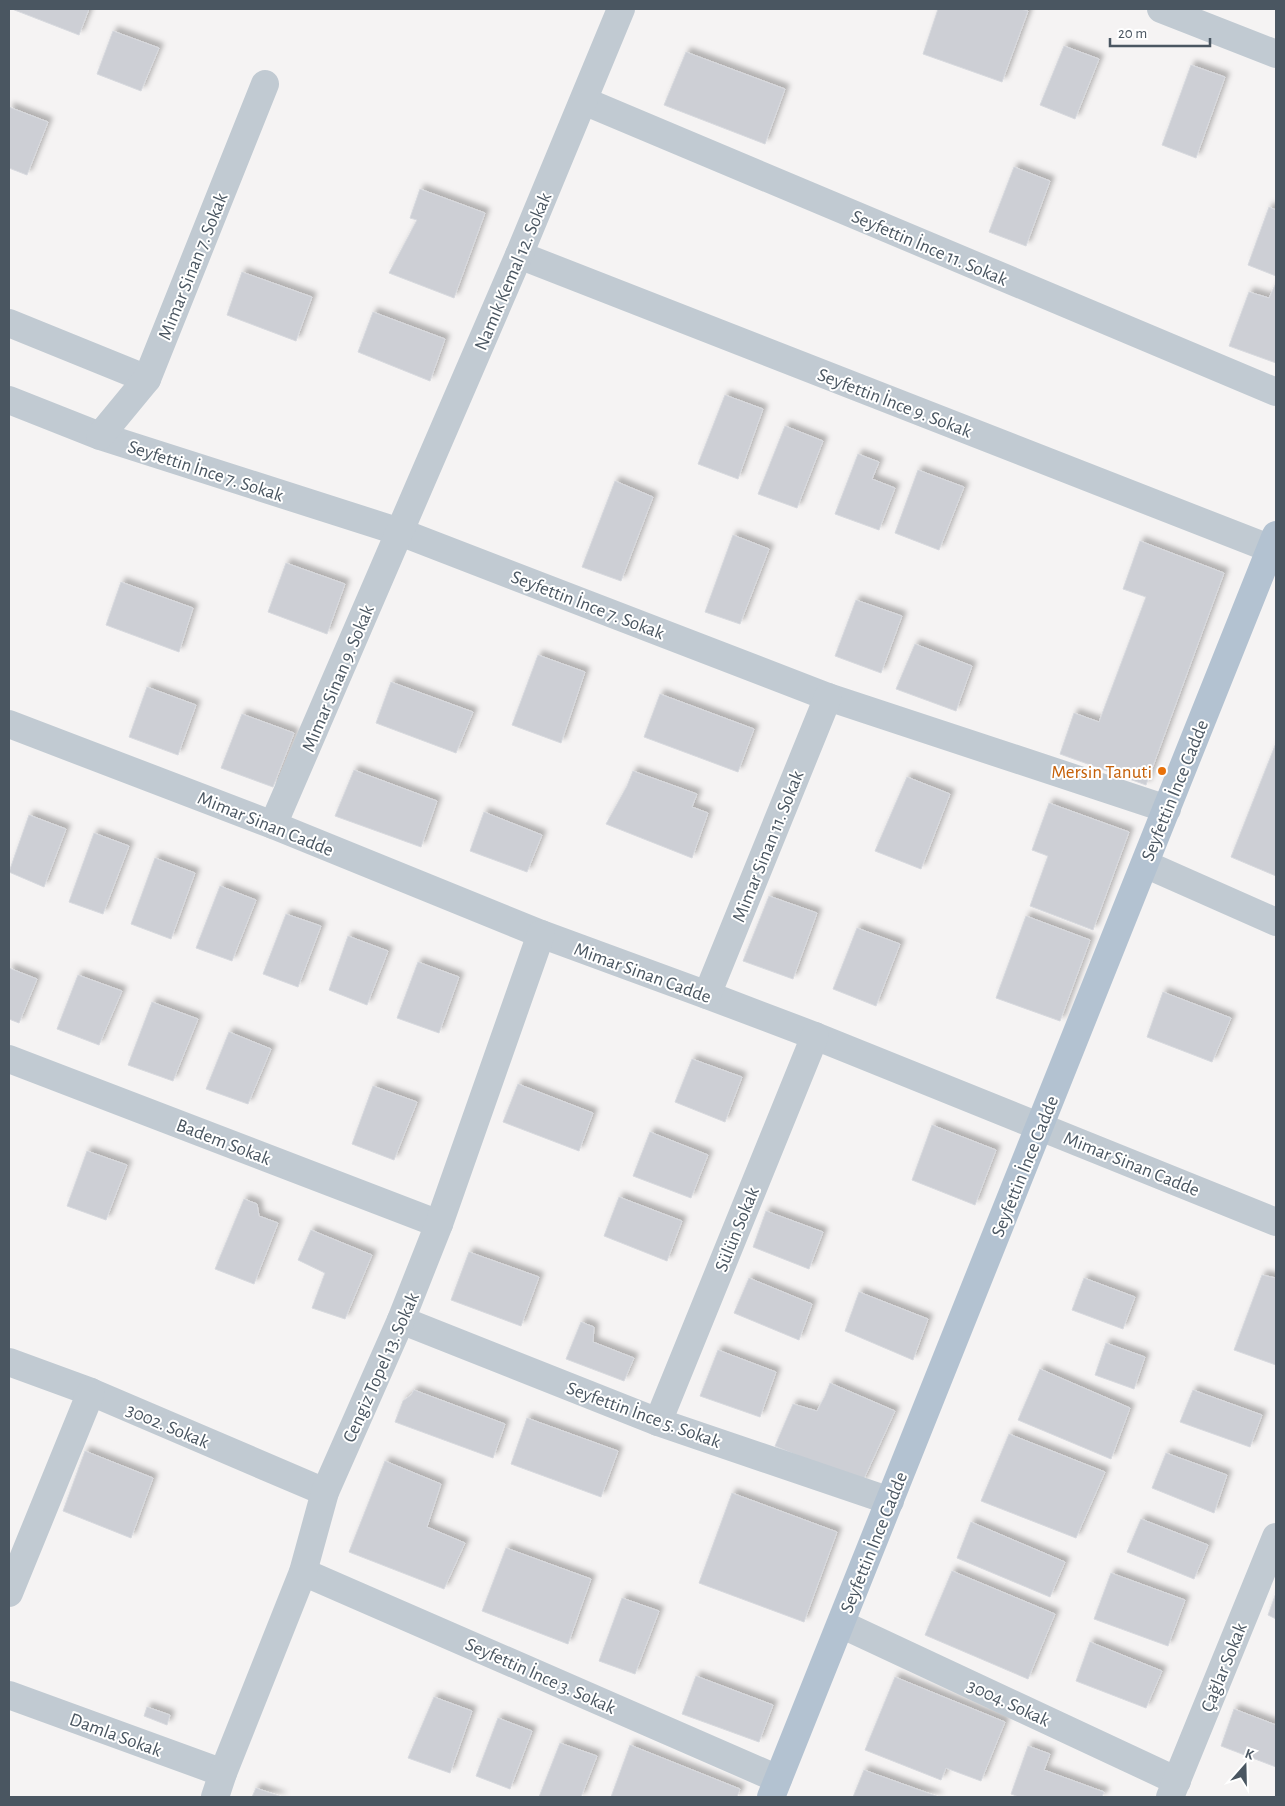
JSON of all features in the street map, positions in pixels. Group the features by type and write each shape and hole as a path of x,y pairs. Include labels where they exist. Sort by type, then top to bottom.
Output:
{"main road":[{"name":"Seyfettin İnce Cadde","path":"775,1788 1274,542"}],"street":[{"name":"Namık Kemal 12. Sokak","path":"400,532 519,256 621,9"},
{"path":"1161,9 1276,54"},
{"name":"Mimar Sinan 7. Sokak","path":"100,436 147,378 265,84"},
{"name":"Seyfettin İnce 11. Sokak","path":"584,101 1276,392"},
{"name":"Seyfettin İnce 9. Sokak","path":"519,256 1274,542"},
{"path":"9,324 147,378"},
{"name":"Seyfettin İnce 7. Sokak","path":"9,400 100,436 400,532 828,696 1167,809"},
{"name":"Mimar Sinan 9. Sokak","path":"273,824 400,532"},
{"name":"Mimar Sinan 11. Sokak","path":"707,995 828,696"},
{"name":"Mimar Sinan Cadde","path":"9,724 273,824 540,934 815,1036 1276,1222"},
{"path":"1145,864 1276,922"},
{"name":"Cengiz Topel 13. Sokak","path":"219,1785 303,1572 325,1492 402,1320 439,1224 540,934"},
{"name":"Sülün Sokak","path":"658,1422 815,1036"},
{"name":"Badem Sokak","path":"9,1059 439,1224"},
{"name":"Seyfettin İnce 5. Sokak","path":"402,1320 658,1422 890,1501"},
{"name":"3002. Sokak","path":"9,1362 91,1392 325,1492"},
{"path":"9,1593 91,1392"},
{"name":"Çağlar Sokak","path":"1173,1789 1276,1537"},
{"name":"Seyfettin İnce 3. Sokak","path":"303,1572 775,1788"},
{"name":"3004. Sokak","path":"841,1624 1173,1789"},
{"name":"Damla Sokak","path":"9,1695 219,1785"}],"building":[{"path":"12,9 89,9 79,35"},
{"path":"938,9 1020,9 1028,11 1002,82 923,54"},
{"path":"113,31 159,48 141,91 97,74"},
{"path":"1064,46 1099,59 1075,119 1040,105"},
{"path":"686,52 785,89 765,144 664,105"},
{"path":"1191,65 1225,77 1196,158 1162,145"},
{"path":"9,107 48,122 27,175 9,168"},
{"path":"1014,167 1050,181 1026,246 989,232"},
{"path":"420,189 485,213 454,298 389,273 417,220 410,218"},
{"path":"1269,207 1276,210 1276,276 1248,265"},
{"path":"242,272 312,297 296,341 227,315"},
{"path":"1275,285 1276,363 1229,346 1249,292 1269,298"},
{"path":"373,312 445,339 430,381 358,352"},
{"path":"725,395 763,409 738,479 698,464"},
{"path":"785,426 823,441 797,508 758,494"},
{"path":"858,454 879,462 872,479 895,488 879,530 835,514"},
{"path":"918,470 964,487 939,550 895,533"},
{"path":"615,481 653,497 621,581 582,567"},
{"path":"733,535 769,549 740,624 705,612"},
{"path":"1140,541 1224,573 1146,785 1060,754 1074,713 1099,722 1146,597 1123,589"},
{"path":"286,563 345,584 327,634 268,612"},
{"path":"121,582 193,608 179,652 106,625"},
{"path":"856,600 902,616 881,673 835,656"},
{"path":"915,644 972,666 956,711 896,689"},
{"path":"538,655 585,672 561,743 512,725"},
{"path":"391,682 473,712 456,753 376,723"},
{"path":"147,687 196,705 178,755 129,737"},
{"path":"660,694 754,729 738,772 644,737"},
{"path":"242,714 294,733 273,787 221,768"},
{"path":"1276,743 1276,876 1231,857"},
{"path":"354,770 437,801 421,847 335,816"},
{"path":"633,771 697,794 692,807 708,813 692,858 606,824"},
{"path":"907,777 950,794 921,869 875,851"},
{"path":"1049,803 1129,832 1093,930 1030,906 1048,856 1032,850"},
{"path":"484,812 542,835 527,872 470,851"},
{"path":"29,815 66,829 44,887 9,872"},
{"path":"94,833 129,846 103,914 69,902"},
{"path":"155,858 195,873 171,939 131,924"},
{"path":"220,886 256,900 232,961 196,948"},
{"path":"769,896 817,913 793,979 743,961"},
{"path":"286,914 321,926 298,987 263,974"},
{"path":"1026,916 1090,940 1060,1021 996,998"},
{"path":"857,928 900,944 876,1006 833,989"},
{"path":"348,936 388,951 367,1005 329,990"},
{"path":"418,962 459,977 439,1033 397,1018"},
{"path":"9,968 37,979 19,1023 9,1019"},
{"path":"78,975 122,991 99,1045 57,1029"},
{"path":"1163,992 1231,1018 1212,1062 1147,1037"},
{"path":"152,1002 198,1019 173,1081 128,1065"},
{"path":"229,1032 271,1049 248,1104 206,1089"},
{"path":"692,1059 742,1077 725,1122 675,1102"},
{"path":"518,1084 593,1113 579,1151 503,1122"},
{"path":"373,1086 417,1102 394,1160 352,1144"},
{"path":"932,1125 996,1150 975,1205 912,1180"},
{"path":"650,1132 708,1155 691,1198 633,1176"},
{"path":"87,1151 127,1165 106,1220 67,1206"},
{"path":"619,1197 682,1221 667,1261 604,1236"},
{"path":"244,1199 257,1204 259,1216 278,1223 254,1284 215,1269"},
{"path":"766,1211 823,1232 809,1269 753,1247"},
{"path":"311,1230 372,1255 345,1319 312,1308 325,1273 298,1260"},
{"path":"469,1252 539,1277 521,1326 451,1300"},
{"path":"1262,1275 1276,1278 1276,1365 1234,1350"},
{"path":"749,1278 812,1304 799,1340 734,1313"},
{"path":"1084,1278 1135,1297 1123,1329 1072,1310"},
{"path":"859,1292 928,1319 913,1360 845,1331"},
{"path":"581,1322 594,1327 593,1342 634,1358 624,1381 566,1359"},
{"path":"1106,1343 1145,1357 1134,1389 1095,1375"},
{"path":"718,1350 776,1372 760,1417 700,1396"},
{"path":"1040,1369 1130,1408 1111,1459 1018,1420"},
{"path":"830,1383 895,1411 862,1483 775,1446 793,1404 817,1411"},
{"path":"414,1390 505,1424 493,1458 395,1422 403,1401"},
{"path":"1193,1390 1262,1415 1250,1447 1180,1422"},
{"path":"527,1418 618,1451 601,1497 511,1464"},
{"path":"1009,1434 1105,1472 1076,1538 981,1501"},
{"path":"85,1451 153,1478 131,1538 63,1511"},
{"path":"1166,1453 1227,1475 1214,1513 1152,1488"},
{"path":"385,1461 441,1484 427,1527 465,1543 444,1589 349,1552"},
{"path":"732,1493 837,1532 804,1622 699,1583"},
{"path":"1141,1519 1208,1545 1194,1579 1127,1552"},
{"path":"971,1522 1065,1562 1050,1597 957,1558"},
{"path":"506,1548 591,1579 568,1644 482,1611"},
{"path":"952,1571 1055,1614 1028,1679 925,1635"},
{"path":"1111,1573 1185,1600 1168,1646 1094,1619"},
{"path":"1276,1593 1276,1619 1268,1615"},
{"path":"622,1598 659,1611 635,1674 599,1661"},
{"path":"1090,1642 1162,1671 1146,1708 1076,1681"},
{"path":"696,1676 773,1705 759,1742 682,1714"},
{"path":"895,1677 1005,1722 981,1781 946,1768 941,1780 865,1750"},
{"path":"434,1697 472,1711 450,1773 408,1758"},
{"path":"147,1707 170,1715 167,1725 144,1716"},
{"path":"1234,1709 1276,1725 1276,1767 1221,1746"},
{"path":"498,1718 532,1731 510,1789 476,1776"},
{"path":"560,1743 597,1756 581,1797 539,1797"},
{"path":"630,1745 740,1789 737,1797 611,1797"},
{"path":"1028,1746 1050,1754 1044,1770 1104,1792 1102,1797 1019,1797 1011,1794"},
{"path":"864,1770 939,1797 853,1797"},
{"path":"256,1788 282,1797 252,1797"}],"place":[{"name":"Mersin Tanuti","path":"1162,771"}]}
